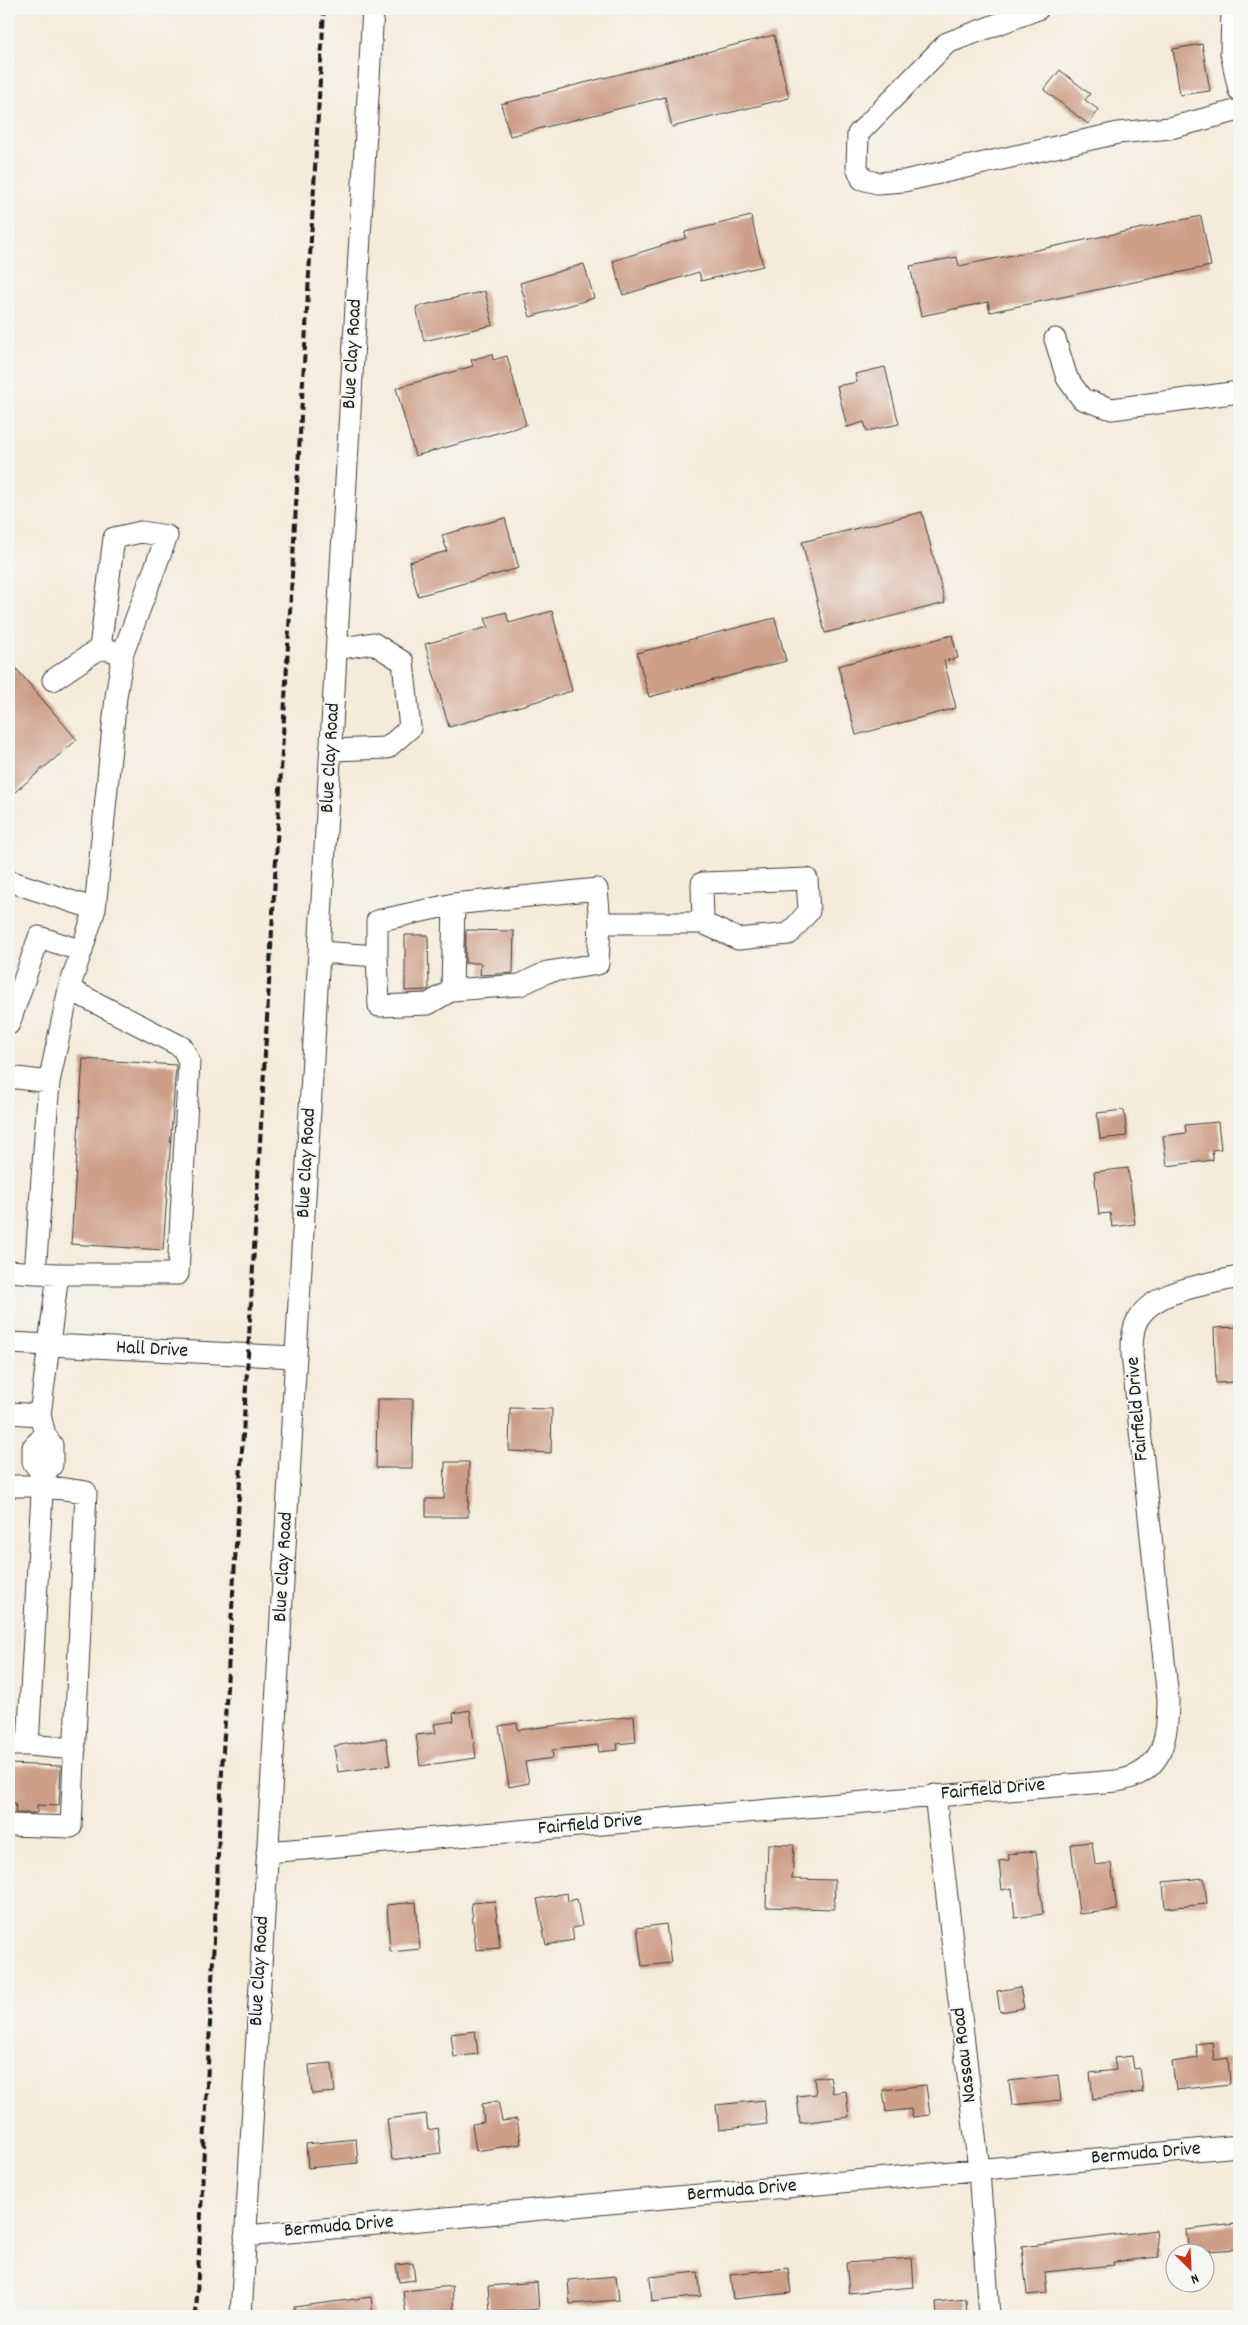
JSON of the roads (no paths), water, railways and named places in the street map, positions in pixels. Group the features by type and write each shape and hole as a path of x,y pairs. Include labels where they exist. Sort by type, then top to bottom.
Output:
{"street":[{"name":"Blue Clay Road","path":"241,2316 373,9"},
{"path":"1038,9 946,43 858,134 857,167 862,179 877,183 904,181 1118,133 1170,128 1239,110"},
{"path":"1232,9 1231,53 1239,90"},
{"path":"1055,339 1067,378 1082,399 1112,409 1239,392"},
{"path":"35,1273 49,1082 69,989 95,909 116,697 123,653 168,536 141,532 114,538 100,648"},
{"path":"332,750 387,748 410,728 403,662 373,643 337,649"},
{"path":"53,680 100,648 123,653"},
{"path":"9,880 95,909"},
{"path":"600,923 703,923 738,939 789,934 809,911 807,880 702,884 703,923"},
{"path":"597,889 600,923 598,964 547,972 520,985 452,990 428,1004 379,1006 377,921 454,904 597,889"},
{"path":"452,990 454,904"},
{"path":"9,1024 39,936 82,951"},
{"path":"320,952 377,956"},
{"path":"9,1271 58,1274 178,1274 189,1061 182,1048 69,989"},
{"path":"9,1077 49,1082"},
{"path":"58,1274 43,1425 33,1447 33,1462 42,1481 18,1745 74,1749"},
{"name":"Fairfield Drive","path":"267,1852 1126,1780 1140,1774 1160,1754 1168,1728 1168,1699 1132,1339 1139,1317 1161,1298 1239,1277"},
{"name":"Hall Drive","path":"9,1343 296,1357"},
{"path":"9,1413 43,1425"},
{"path":"9,1486 42,1481 86,1492 71,1827 9,1826"},
{"name":"Nassau Road","path":"935,1795 979,2170 989,2316"},
{"name":"Bermuda Drive","path":"245,2236 1239,2146"}],"railway":[{"path":"196,2316 223,1751 248,1355 324,9"}]}
